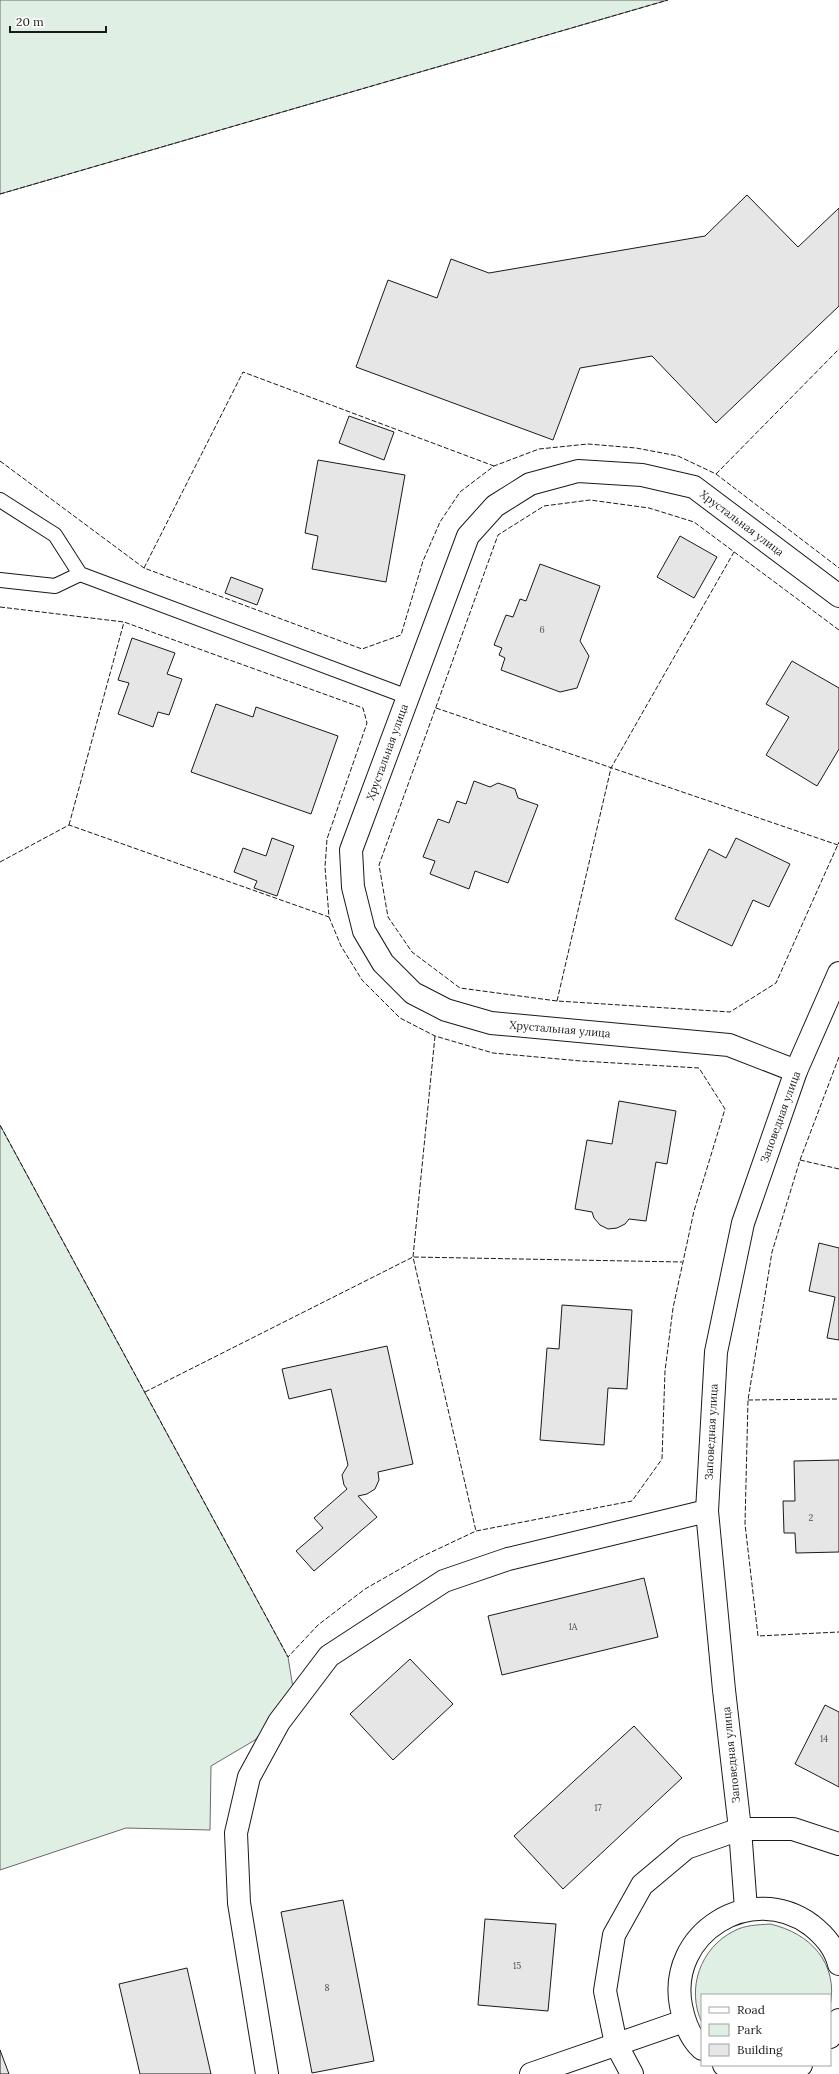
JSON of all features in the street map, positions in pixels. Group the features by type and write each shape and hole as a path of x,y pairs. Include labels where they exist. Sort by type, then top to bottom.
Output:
{"street":[{"name":"Хрустальная улица","path":"796,1071 729,1045 491,1023 446,1010 412,993 383,963 364,931 353,887 351,850 468,536 495,506 530,484 578,471 642,475 694,488 839,596"},
{"name":"Заповедная улица","path":"746,1909 740,1829 707,1511 716,1352 743,1223 796,1071 839,973"},
{"path":"267,2074 239,1903 236,1833 249,1777 278,1722 328,1656 379,1622 444,1582 508,1559 707,1511"},
{"path":"632,2074 616,2044 605,1991 614,1935 642,1885 686,1848 740,1829 793,1829 839,1844"},
{"path":"701,2048 684,2021 678,1993 683,1964 697,1939 719,1920 746,1909 773,1909 799,1917 821,1933 838,1958"},
{"path":"831,2035 839,2020"},
{"path":"531,2074 684,2021"},
{"path":"726,2066 744,2073 767,2074"},
{"path":"773,2074 798,2066"}],"lane":[{"path":"0,500 55,535 80,574 408,697"},
{"path":"0,580 55,586 80,574"}],"green space":[{"path":"0,0 668,0 0,194"},
{"path":"0,1125 288,1657 294,1694 255,1740 211,1766 210,1830 126,1828 0,1870"},
{"path":"770,1924 784,1928 798,1935 809,1943 818,1952 826,1964 832,1991 831,1999 831,1994 701,1994 701,2020 697,2010 695,1997 699,1971 705,1959 712,1948 722,1938 738,1929"}],"building":[{"path":"747,195 798,247 839,208 839,306 716,423 652,356 580,368 553,440 356,367 388,280 437,298 451,259 489,273 705,236"},
{"path":"349,416 394,432 384,460 339,443"},
{"path":"318,460 405,475 386,582 312,569 318,536 305,533"},
{"path":"680,536 717,557 694,598 657,577"},
{"path":"540,564 600,586 580,641 589,656 577,688 560,692 501,670 505,658 499,655 502,648 494,645 506,615 513,617 520,599 526,601"},
{"path":"231,577 263,589 257,605 225,593"},
{"path":"132,638 175,653 167,674 182,679 169,715 158,712 153,727 118,714 129,683 118,680"},
{"path":"792,661 839,688 839,749 817,786 766,755 789,717 766,704"},
{"path":"216,704 253,717 256,707 338,736 311,814 191,772"},
{"path":"474,781 490,787 498,783 515,789 518,798 538,805 508,883 475,871 469,889 430,874 435,861 423,857 438,819 449,823 457,801 466,804"},
{"path":"272,838 294,846 277,896 254,888 257,881 234,872 243,848 266,856"},
{"path":"736,838 790,864 769,907 753,900 732,946 675,919 709,849 726,858"},
{"path":"619,1101 676,1111 667,1164 656,1162 646,1221 629,1219 625,1224 617,1228 608,1229 600,1225 594,1218 592,1212 575,1209 587,1140 612,1144"},
{"path":"819,1243 839,1248 839,1340 827,1338 835,1297 809,1291"},
{"path":"562,1305 632,1310 627,1389 608,1388 604,1445 540,1440 547,1348 559,1349"},
{"path":"387,1346 413,1464 378,1472 379,1480 375,1489 367,1494 358,1496 377,1517 314,1571 296,1551 323,1528 314,1518 347,1489 344,1485 342,1475 348,1465 331,1389 289,1399 282,1369"},
{"path":"839,1460 839,1552 796,1553 795,1533 784,1533 783,1501 795,1501 794,1461"},
{"path":"644,1578 658,1637 502,1675 488,1616"},
{"path":"410,1659 453,1704 393,1760 350,1714"},
{"path":"825,1705 839,1712 839,1787 795,1764"},
{"path":"634,1726 682,1778 563,1889 514,1836"},
{"path":"343,1900 374,2061 312,2073 281,1912"},
{"path":"485,1919 556,1924 548,2011 478,2005"},
{"path":"187,1968 211,2074 140,2074 119,1984"},
{"path":"0,2050 9,2074 0,2074"}],"fence":[{"path":"0,194 668,0"},
{"path":"716,474 839,349"},
{"path":"144,568 243,372 494,466"},
{"path":"0,461 144,568 362,649 401,635 423,561 440,522 460,492 494,466 539,449 588,444 636,448 678,456 716,474 839,568"},
{"path":"839,630 694,522 649,508 590,500 544,506 498,535 379,865 388,917 412,952 460,988 557,1001 730,1012 776,983 839,842"},
{"path":"557,1001 611,768 734,552"},
{"path":"0,607 124,622 363,708 367,723 327,839 325,867 329,917 341,946 362,980 400,1018 435,1036 493,1053 581,1061 699,1068 725,1109 694,1211 673,1308 665,1371 662,1459 632,1501 476,1531 421,1557 365,1589 318,1625 288,1657 0,1125"},
{"path":"69,825 124,622"},
{"path":"436,708 838,845"},
{"path":"0,862 69,825 329,917"},
{"path":"435,1036 413,1257 476,1531"},
{"path":"839,1057 800,1160 772,1252 748,1400 745,1524 758,1636 839,1632"},
{"path":"800,1160 839,1169"},
{"path":"145,1392 413,1257 682,1262"},
{"path":"748,1400 839,1399"}]}
